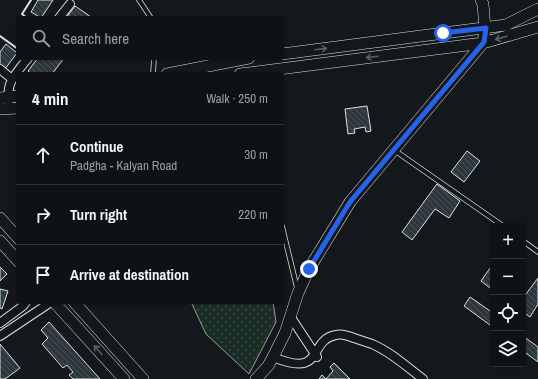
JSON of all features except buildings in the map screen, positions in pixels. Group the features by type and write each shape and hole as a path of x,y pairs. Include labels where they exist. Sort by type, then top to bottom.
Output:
{"street":[{"path":"256,379 268,366 285,333 298,293 309,269 350,202 484,42 486,28 483,4 481,0"},
{"path":"61,16 70,4"},
{"path":"284,54 506,25 538,9"},
{"path":"255,72 484,42 538,27"},
{"path":"17,72 26,60"},
{"path":"177,72 239,60"},
{"path":"241,72 244,60"},
{"path":"0,69 12,79"},
{"path":"9,103 9,86 16,74"},
{"path":"0,218 16,236"},
{"path":"0,241 16,259"},
{"path":"9,250 16,245"},
{"path":"0,323 24,304"},
{"path":"0,336 50,304"},
{"path":"55,304 124,379"},
{"path":"76,304 143,379"},
{"path":"290,316 317,357"},
{"path":"273,357 286,367 301,372 311,368 326,340 336,334 346,335 372,344 389,354 423,379"}],"lane":[{"path":"139,0 150,16"},
{"path":"153,72 154,60"},
{"path":"394,150 500,223"},
{"path":"284,234 298,293"},
{"path":"526,243 538,252"}],"green space":[{"path":"192,304 273,304 276,322 249,374 206,334"}],"wall":[{"path":"24,16 22,14 31,0"},
{"path":"0,36 16,48"}],"route":[{"path":"309,269 350,202 484,42 486,28 443,33"}]}
